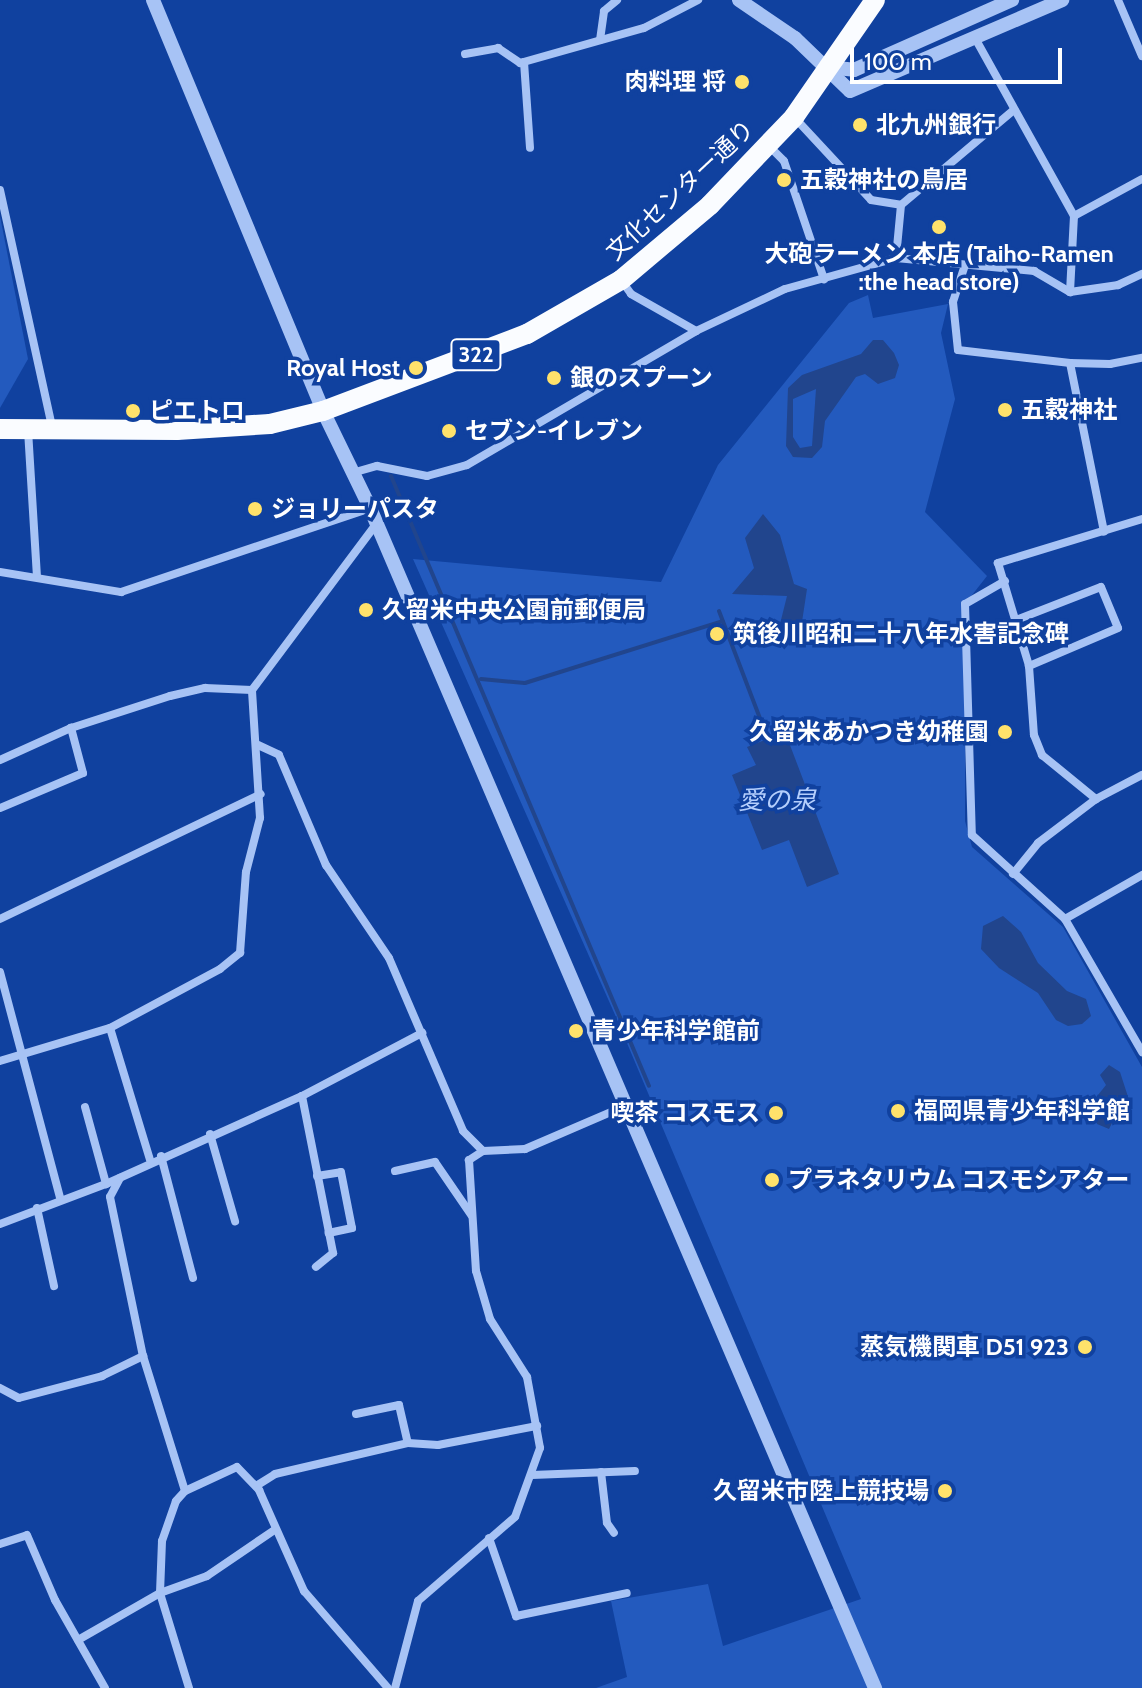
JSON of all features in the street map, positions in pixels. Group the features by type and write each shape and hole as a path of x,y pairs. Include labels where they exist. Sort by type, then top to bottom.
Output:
{"highway":[{"name":"文化センター通り","path":"0,429 230,428 323,411 527,334 621,280 710,205 794,117 875,0"}],"street":[{"path":"153,0 323,411 370,508 875,1688"},
{"path":"600,40 604,11 617,0"},
{"path":"465,54 498,48 524,62 644,28 698,0"},
{"path":"739,0 827,67 850,91 1062,0"},
{"path":"827,67 854,70 1012,0"},
{"path":"1118,0 1142,56"},
{"path":"975,38 1074,216 1070,292"},
{"path":"524,62 530,148"},
{"path":"896,258 901,205 1014,110"},
{"path":"794,117 871,200 901,205"},
{"path":"768,146 784,161 824,279"},
{"path":"1074,216 1142,179"},
{"path":"0,190 53,430"},
{"path":"352,473 377,466 427,476 467,465 696,331 785,289 896,258 1034,271 1070,292 1118,285 1142,274"},
{"path":"965,265 953,302 958,350 1070,363 1110,364 1142,358"},
{"path":"621,280 631,294 696,331"},
{"path":"1070,363 1104,532"},
{"path":"28,430 37,577"},
{"path":"0,572 121,592 370,508"},
{"path":"1096,799 1042,755 1034,735 1029,666 998,563 1142,519"},
{"path":"0,1061 110,1028 220,969 240,953 246,872 261,794 252,690 376,524"},
{"path":"1005,581 965,604 969,824 977,844 1065,919 1142,1052"},
{"path":"1016,620 1101,587 1118,628 1029,666"},
{"path":"0,760 71,728 205,688 252,690"},
{"path":"0,808 83,773 71,728"},
{"path":"258,745 279,755 326,865 389,958 463,1131 483,1151"},
{"path":"1013,874 1038,843 1096,799 1142,775"},
{"path":"0,919 261,794"},
{"path":"1065,919 1142,875"},
{"path":"0,972 25,1054 60,1198"},
{"path":"110,1028 150,1160"},
{"path":"0,1224 60,1198 106,1184 150,1160 302,1096 422,1033"},
{"path":"302,1096 333,1253 316,1267"},
{"path":"395,1688 418,1601 522,1508 540,1448 527,1377 490,1319 476,1271 469,1160 483,1151 525,1149 627,1105"},
{"path":"85,1107 106,1184"},
{"path":"210,1134 235,1221"},
{"path":"161,1156 193,1278"},
{"path":"395,1171 435,1162 473,1216"},
{"path":"317,1176 341,1172 352,1228 329,1233"},
{"path":"120,1177 110,1197 143,1356 185,1491"},
{"path":"37,1208 54,1286"},
{"path":"0,1388 19,1398 102,1376 143,1356"},
{"path":"356,1414 399,1405 408,1443"},
{"path":"256,1486 275,1474 408,1443 438,1445 537,1426"},
{"path":"189,1688 160,1593 162,1541 176,1501 185,1491 237,1467 256,1486 304,1591 388,1688"},
{"path":"532,1475 635,1471"},
{"path":"601,1472 607,1523 614,1533"},
{"path":"78,1640 160,1593 207,1576 276,1529"},
{"path":"0,1544 27,1535 105,1688"},
{"path":"489,1538 516,1616 627,1593"}],"shaded area":[{"path":"0,216 28,359 0,408"},
{"path":"868,295 873,318 948,304 941,333 955,399 925,512 987,576 965,604 965,821 972,847 1063,927 1142,1067 1142,1688 596,1688 627,1677 611,1601 708,1584 723,1646 861,1599 616,1017 413,559 661,582 718,465 849,303"}],"water":[{"path":"873,340 883,340 899,365 895,378 878,384 865,374 856,377 825,421 822,447 812,458 793,457 786,446 788,388 802,375 861,354","holes":["816,389 812,446 800,448 793,437 793,399"]},
{"path":"763,514 780,535 794,584 807,589 800,635 777,636 787,596 732,594 754,568 745,538"},
{"name":"愛の泉","path":"785,732 839,874 807,887 789,840 762,850 732,775 756,765 747,747"},
{"path":"1003,916 1021,932 1038,963 1067,991 1086,999 1091,1016 1082,1024 1068,1026 1056,1020 1038,993 999,968 981,949 983,926"},
{"path":"1109,1065 1120,1072 1131,1106 1130,1116 1116,1115 1109,1129 1097,1124 1090,1105 1106,1085 1100,1075"}],"waterway":[{"path":"391,476 649,1086"},
{"path":"719,611 768,739"},
{"path":"481,679 525,683 723,621"}],"place":[{"name":"肉料理 将","path":"742,82"},
{"name":"北九州銀行","path":"860,125"},
{"name":"五穀神社の鳥居","path":"784,180"},
{"name":"大砲ラーメン 本店 (Taiho-Ramen :the head store)","path":"939,227"},
{"name":"Royal Host","path":"416,368"},
{"name":"銀のスプーン","path":"554,378"},
{"name":"五穀神社","path":"1005,410"},
{"name":"ピエトロ","path":"133,411"},
{"name":"セブン-イレブン","path":"449,431"},
{"name":"ジョリーパスタ","path":"255,509"},
{"name":"久留米中央公園前郵便局","path":"366,610"},
{"name":"筑後川昭和二十八年水害記念碑","path":"717,634"},
{"name":"久留米あかつき幼稚園","path":"1005,732"},
{"name":"青少年科学館前","path":"576,1031"},
{"name":"福岡県青少年科学館","path":"898,1111"},
{"name":"喫茶 コスモス","path":"776,1113"},
{"name":"プラネタリウム コスモシアター","path":"772,1180"},
{"name":"蒸気機関車 D51 923","path":"1085,1347"},
{"name":"久留米市陸上競技場","path":"945,1491"}]}
